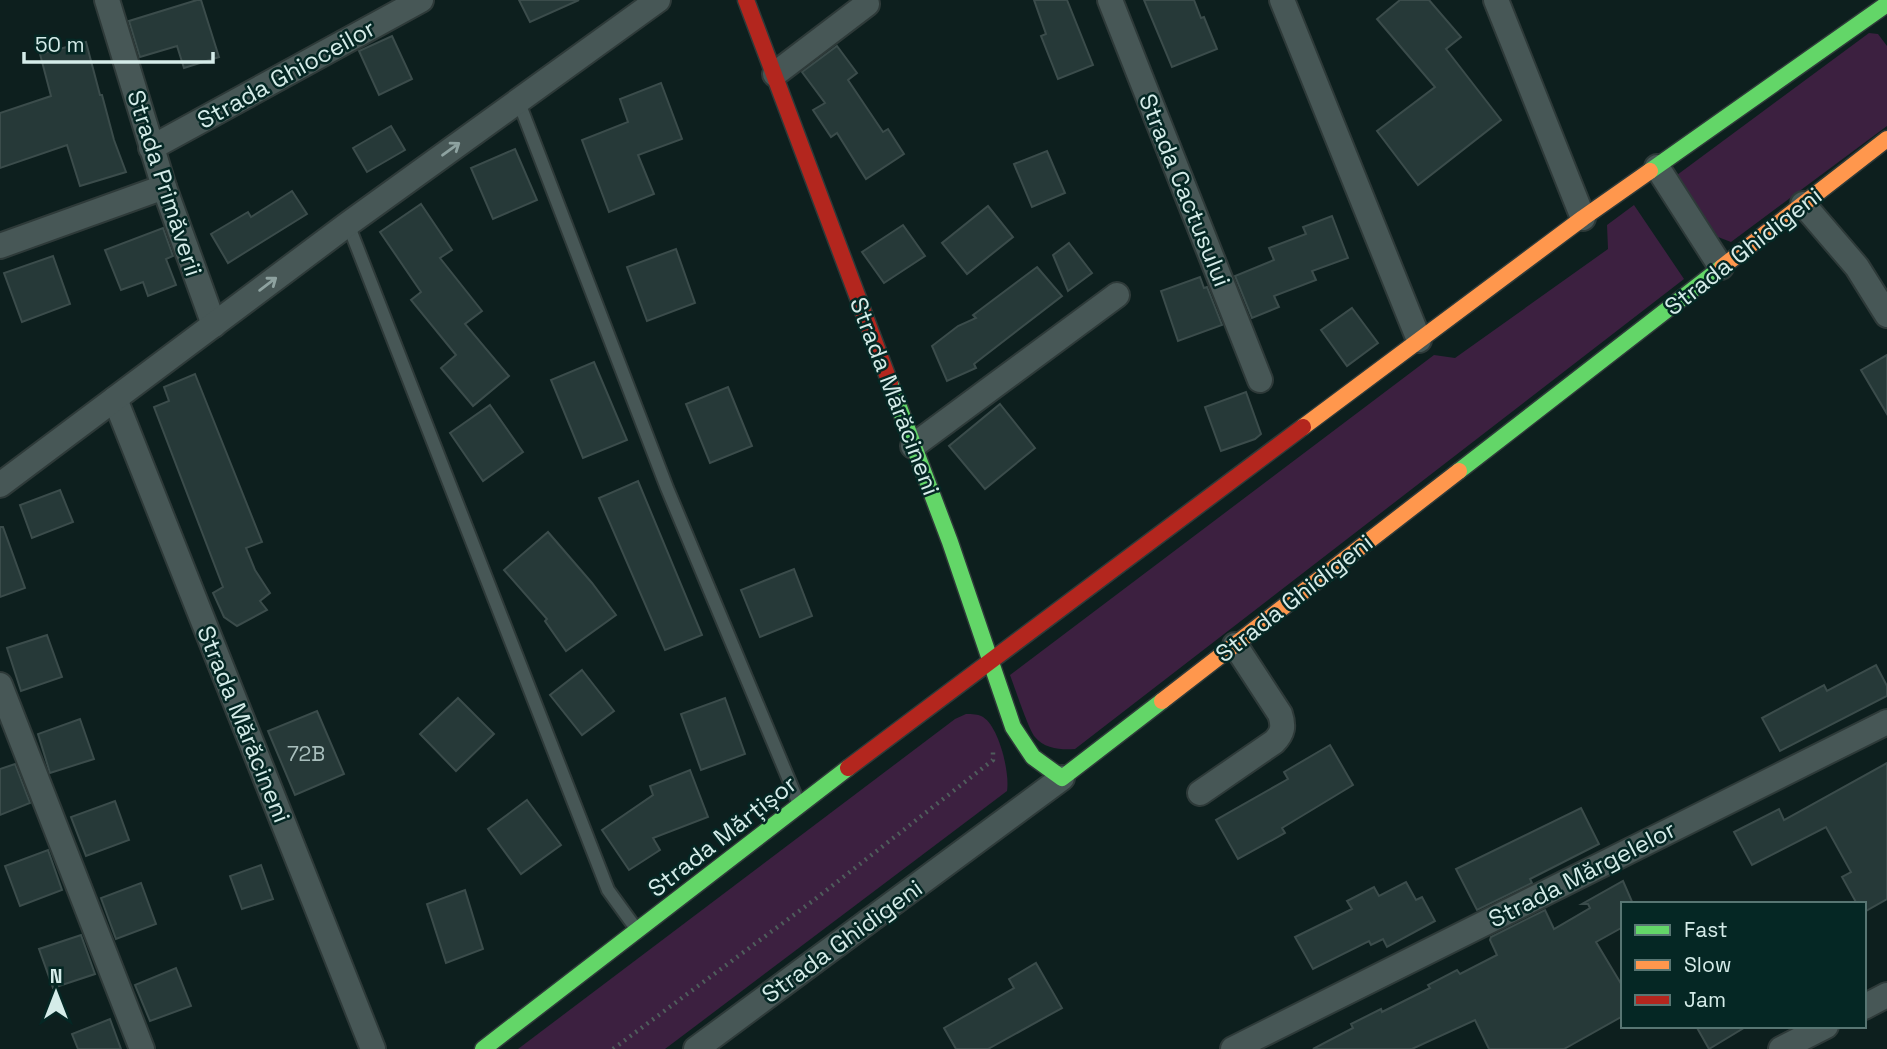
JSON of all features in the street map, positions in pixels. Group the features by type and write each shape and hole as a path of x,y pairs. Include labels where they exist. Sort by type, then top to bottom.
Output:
{"street":[{"name":"Strada Primăverii","path":"107,0 151,148 214,325"},
{"name":"Strada Ghioceilor","path":"151,148 421,0"},
{"path":"0,485 348,224 658,0"},
{"name":"Strada Mărăcineni","path":"746,0 914,446 1013,727 1040,766 1062,778"},
{"name":"Strada Cactusului","path":"1110,0 1260,380"},
{"path":"1282,0 1419,340"},
{"path":"1496,0 1583,218"},
{"path":"775,74 867,4"},
{"name":"Strada Mărțișor","path":"483,1049 799,805 1419,340 1583,218 1887,4"},
{"name":"Strada Ghidigeni","path":"695,1049 1062,778 1887,139"},
{"path":"1657,167 1721,267"},
{"path":"0,246 164,187"},
{"path":"1803,204 1857,267 1887,314"},
{"path":"914,446 1117,295"},
{"name":"Strada Mărăcineni","path":"115,399 373,1049"},
{"path":"1200,793 1281,735 1283,725 1280,714 1234,645"},
{"path":"0,685 142,1049"},
{"name":"Strada Mărgelelor","path":"1233,1049 1887,722"},
{"path":"1866,1006 1887,995"},
{"path":"1781,1049 1822,1028"}],"lane":[{"path":"518,100 667,488 799,805"},
{"path":"348,224 608,890 637,930"}],"path":[{"path":"613,1049 814,900 993,760 993,750 1013,727"}],"shaded area":[{"path":"1869,33 1878,34 1887,46 1887,126 1731,242 1718,237 1677,175"},
{"path":"1634,205 1684,279 1075,749 1048,746 1035,737 1010,675 1434,355 1455,358 1608,249 1607,225"},
{"path":"966,714 983,717 994,730 1005,762 1007,791 665,1049 518,1049 955,719"}],"building":[{"path":"201,0 219,57 184,68 177,46 140,57 129,21"},
{"path":"519,0 579,0 530,22"},
{"path":"1034,0 1067,0 1093,65 1058,79 1041,36 1046,34"},
{"path":"1144,0 1194,0 1217,49 1172,67"},
{"path":"1400,0 1429,0 1461,37 1446,49 1501,120 1418,185 1377,131 1435,87 1377,19"},
{"path":"392,36 412,79 379,95 359,51"},
{"path":"86,42 100,95 126,172 80,186 67,145 0,168 0,113 51,96 40,54"},
{"path":"837,46 857,73 848,80 883,132 888,129 904,154 866,179 837,133 831,137 813,110 825,103 802,72"},
{"path":"661,83 682,139 638,155 654,194 609,212 582,140 628,122 620,99"},
{"path":"391,126 405,150 367,172 353,148"},
{"path":"515,149 537,200 493,219 471,168"},
{"path":"1047,151 1065,193 1032,207 1014,164"},
{"path":"292,191 307,214 228,263 211,234 248,212 251,217"},
{"path":"421,204 452,250 440,258 482,311 465,324 509,376 473,406 441,368 456,355 411,300 421,292 380,232"},
{"path":"988,206 1013,237 967,274 942,243"},
{"path":"1332,216 1348,258 1312,271 1316,280 1274,296 1279,307 1252,318 1235,276 1274,260 1269,248 1306,234 1303,227"},
{"path":"903,225 925,256 884,283 862,252"},
{"path":"163,228 173,256 166,259 176,285 148,296 143,282 121,290 105,250"},
{"path":"1069,243 1092,273 1068,291 1053,255"},
{"path":"676,249 695,303 647,321 627,267"},
{"path":"53,256 70,304 22,322 4,273"},
{"path":"1037,267 1062,296 974,364 976,368 947,381 932,346 958,326 976,318 973,315"},
{"path":"1200,277 1204,288 1207,287 1222,325 1178,341 1161,291"},
{"path":"1352,308 1378,343 1347,366 1321,330"},
{"path":"1887,355 1887,414 1861,370"},
{"path":"594,362 627,440 583,458 551,380"},
{"path":"195,374 262,542 246,548 255,570 270,593 260,601 267,610 237,626 224,617 213,593 223,587 154,407 169,401 164,387"},
{"path":"728,387 752,446 710,463 686,404"},
{"path":"1246,392 1261,434 1255,439 1221,451 1205,407"},
{"path":"1000,404 1035,448 985,489 949,446"},
{"path":"490,405 523,452 483,481 450,433"},
{"path":"638,481 702,635 665,650 599,498"},
{"path":"60,490 73,522 32,538 20,505"},
{"path":"0,527 3,527 25,588 0,597"},
{"path":"548,532 616,615 566,651 545,621 547,619 504,570"},
{"path":"794,569 812,616 760,637 741,590"},
{"path":"47,635 62,677 21,691 7,648"},
{"path":"1876,665 1887,686 1887,696 1780,751 1762,718 1824,685 1827,691"},
{"path":"582,670 614,711 582,735 550,695"},
{"path":"458,698 494,734 456,771 420,734"},
{"path":"725,698 745,754 701,770 681,714"},
{"path":"317,711 344,774 295,795 268,731"},
{"path":"80,719 94,759 50,773 38,734"},
{"path":"1330,745 1353,785 1282,828 1285,833 1238,859 1216,820 1288,779 1284,772"},
{"path":"1887,763 1887,899 1866,911 1866,902 1856,902 1842,877 1851,872 1826,827 1752,865 1734,832 1779,809 1784,820"},
{"path":"15,764 30,803 0,815 0,769"},
{"path":"690,770 708,817 653,838 660,850 629,870 602,830 653,795 650,786"},
{"path":"527,800 561,845 521,874 488,829"},
{"path":"115,801 129,840 86,856 71,817"},
{"path":"1581,808 1599,844 1530,879 1532,883 1477,910 1456,869"},
{"path":"48,850 62,890 20,906 5,866"},
{"path":"261,865 273,899 242,909 230,876"},
{"path":"1623,881 1632,902 1621,902 1621,928 1596,942 1621,984 1621,1017 1564,1049 1489,1049 1475,1020 1412,1049 1313,1049 1353,1028 1351,1024 1430,988 1428,985 1457,970 1460,974 1497,955 1491,937 1545,910 1554,929 1590,908 1588,904 1582,904"},
{"path":"1406,882 1416,900 1422,897 1435,921 1387,947 1383,939 1371,945 1369,941 1313,969 1295,937 1352,909 1347,901 1374,887 1379,896"},
{"path":"141,883 156,924 116,939 101,898"},
{"path":"465,890 483,949 446,963 427,904"},
{"path":"81,935 95,974 53,988 39,949"},
{"path":"1036,963 1062,1008 988,1049 956,1049 944,1028 1014,988 1009,979"},
{"path":"176,968 191,1006 150,1021 135,985"},
{"path":"110,1019 121,1049 78,1049 72,1034"},
{"path":"1697,1028 1744,1028 1709,1049"}],"traffic: fast":[{"path":"1650,171 1887,4"},
{"path":"1459,471 1722,267"},
{"path":"890,383 950,542 1013,727 1033,757 1062,778 1162,701"},
{"path":"483,1049 848,768"}],"traffic: slow":[{"path":"1722,267 1887,139"},
{"path":"1303,427 1650,171"},
{"path":"1162,701 1459,471"}],"traffic: jam":[{"path":"746,0 890,383"},
{"path":"848,768 1303,427"}]}
